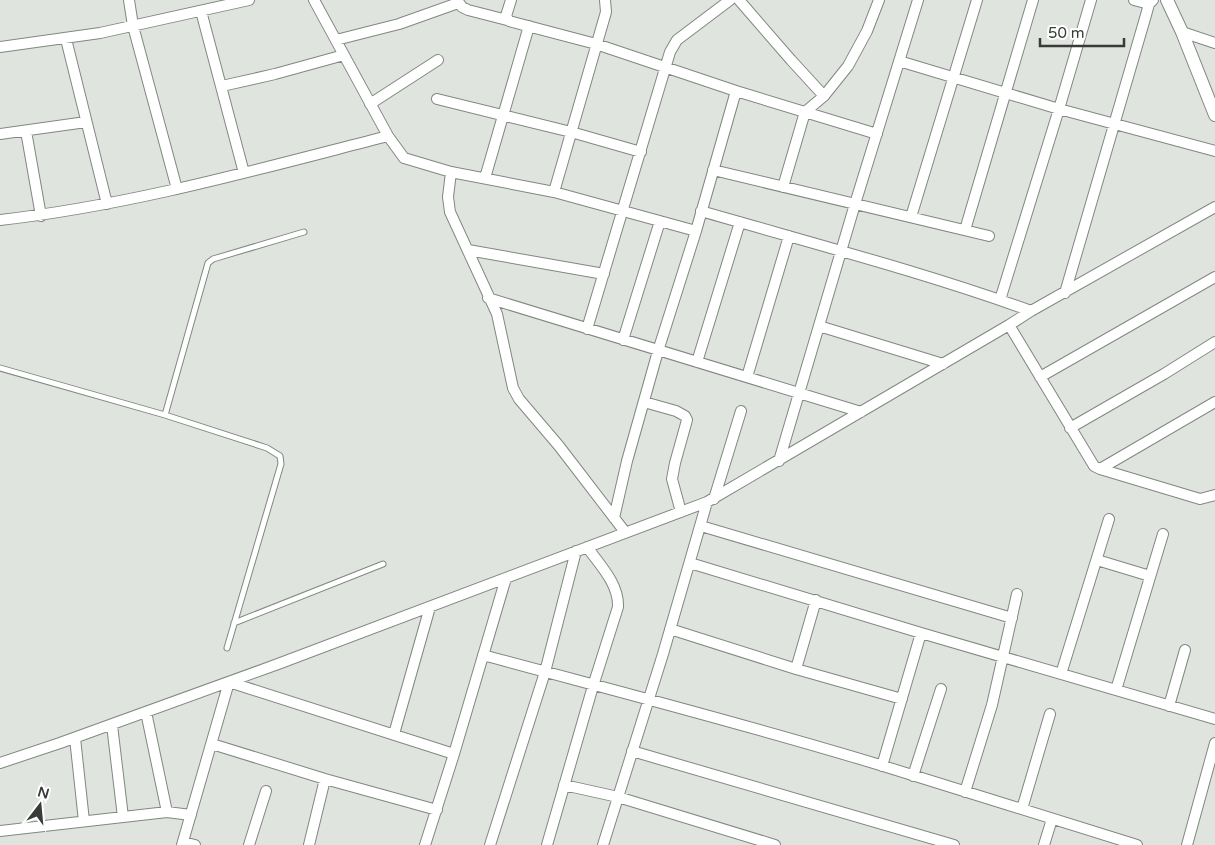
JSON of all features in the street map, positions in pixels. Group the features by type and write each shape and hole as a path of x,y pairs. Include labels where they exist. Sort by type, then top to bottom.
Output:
{"street":[{"path":"129,0 133,26 177,189"},
{"path":"0,42 0,47 66,39 249,0"},
{"path":"314,0 388,136 399,154 407,161 451,172 554,192 696,231"},
{"path":"507,20 506,16 511,0"},
{"path":"554,192 606,12 605,0"},
{"path":"587,329 670,52 677,40 730,0"},
{"path":"739,0 790,60 824,96"},
{"path":"783,187 805,112 824,96 848,66 867,31 879,0"},
{"path":"779,461 918,0"},
{"path":"911,217 976,0"},
{"path":"965,230 1033,0"},
{"path":"1000,300 1091,0"},
{"path":"1065,293 1151,2 1134,0"},
{"path":"1167,0 1182,32 1215,115"},
{"path":"336,40 399,24 458,1 468,10 596,44 736,91 877,134"},
{"path":"201,10 244,172"},
{"path":"485,178 529,26"},
{"path":"1182,32 1215,43"},
{"path":"66,39 107,204"},
{"path":"222,86 344,55"},
{"path":"370,104 438,60"},
{"path":"899,61 1059,109 1215,151"},
{"path":"614,518 627,461 658,350 696,231 736,91"},
{"path":"436,99 571,132 641,152"},
{"path":"0,134 86,122"},
{"path":"26,131 41,216"},
{"path":"0,220 41,216 177,189 388,136"},
{"path":"713,170 989,236"},
{"path":"451,172 448,197 450,212 501,325 513,388 519,399 559,446 625,532"},
{"path":"0,763 112,725 229,682 711,500 1031,311 1215,207"},
{"path":"701,212 841,251 1031,311"},
{"path":"623,340 660,221"},
{"path":"697,362 740,222"},
{"path":"747,378 789,236"},
{"path":"468,250 604,274"},
{"path":"1040,377 1215,277"},
{"path":"488,298 861,412"},
{"path":"1009,325 1090,462 1100,469 1200,499 1215,495"},
{"path":"819,326 943,364"},
{"path":"1070,428 1164,374 1215,342"},
{"path":"644,402 676,411 686,416 687,420 672,479 681,512"},
{"path":"1100,469 1215,402"},
{"path":"602,845 701,526 741,411"},
{"path":"1061,674 1109,519"},
{"path":"701,526 1012,618"},
{"path":"1116,690 1163,534"},
{"path":"546,845 593,686 617,615 618,598 616,589 587,547"},
{"path":"490,845 545,672 576,551"},
{"path":"1097,560 1150,576"},
{"path":"690,563 1215,719"},
{"path":"425,845 506,578"},
{"path":"965,792 992,705 1017,594"},
{"path":"796,669 816,600"},
{"path":"394,734 430,607"},
{"path":"670,629 902,700"},
{"path":"882,766 921,633"},
{"path":"1169,706 1185,650"},
{"path":"483,655 593,686 648,699 882,766 1137,845"},
{"path":"229,682 454,754"},
{"path":"195,845 183,843 229,682"},
{"path":"913,776 941,688"},
{"path":"146,712 167,812"},
{"path":"1022,809 1050,714"},
{"path":"112,725 123,817"},
{"path":"75,738 84,821"},
{"path":"1187,845 1215,743"},
{"path":"212,744 325,779 436,810"},
{"path":"632,752 954,845"},
{"path":"309,845 325,779"},
{"path":"564,785 618,797 775,845"},
{"path":"249,845 266,791"},
{"path":"0,831 167,812 191,815"},
{"path":"1044,845 1052,819"}],"lane":[{"path":"165,415 208,263 213,258 304,232"},
{"path":"0,368 165,415 267,448 280,456 281,464 227,648"},
{"path":"234,623 383,564"}]}
